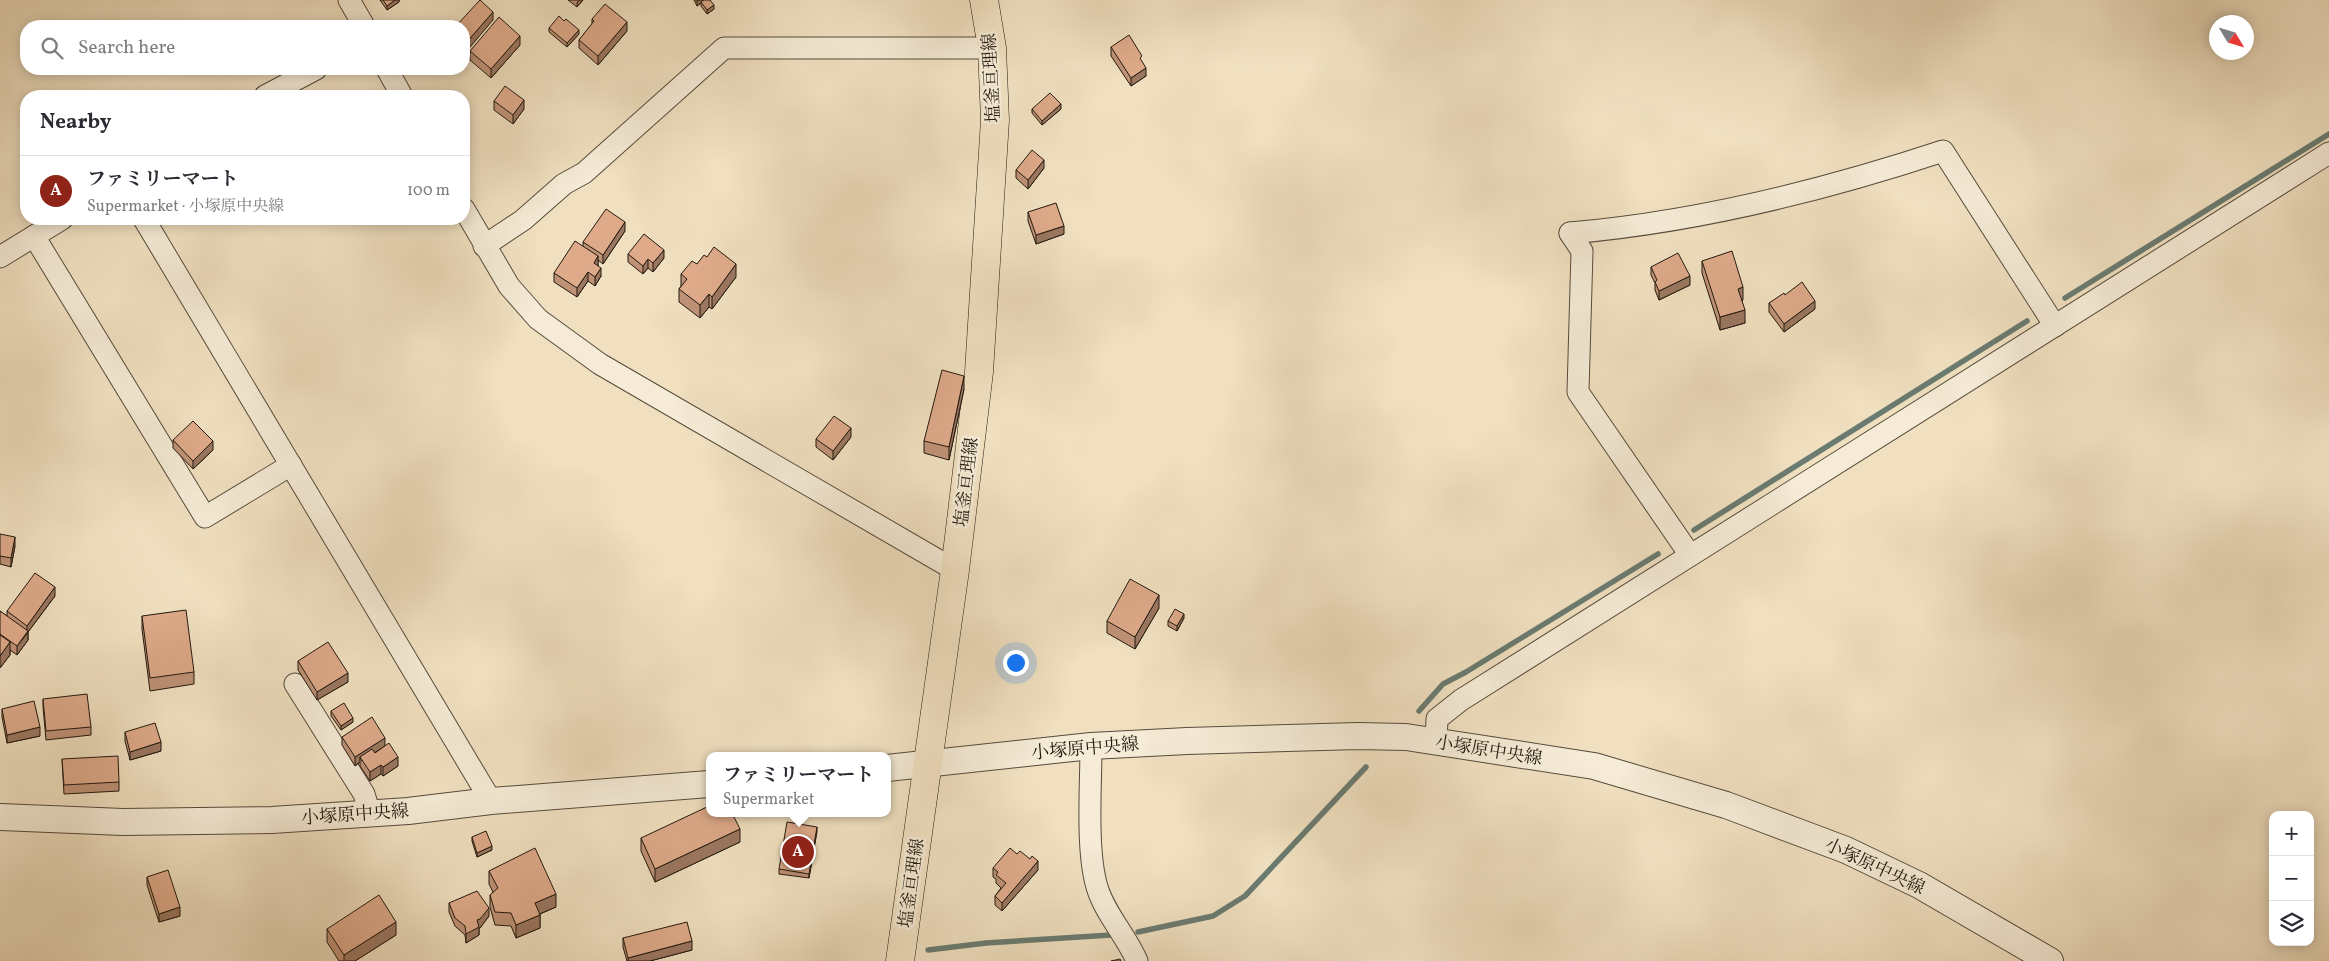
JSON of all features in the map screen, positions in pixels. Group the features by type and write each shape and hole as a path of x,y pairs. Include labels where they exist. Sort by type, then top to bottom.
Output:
{"main road":[{"name":"塩釜亘理線","path":"900,961 955,570 979,372 995,120 992,48 984,0"}],"street":[{"path":"349,0 361,20"},
{"path":"484,246 523,220 564,184 584,173 724,48 992,48"},
{"path":"276,90 304,75"},
{"path":"390,75 399,90"},
{"path":"1690,555 1578,392 1582,251 1570,233 1633,228 1795,196 1868,176 1943,151 2055,326"},
{"path":"1436,741 1437,719 1461,700 2329,153"},
{"path":"470,220 508,286 538,319 600,364 955,570"},
{"path":"0,256 52,225"},
{"path":"148,225 491,801"},
{"path":"34,236 205,518 291,465"},
{"path":"295,684 364,794 370,814"},
{"name":"小塚原中央線","path":"891,768 1091,746 1358,736 1406,737 1594,766 1726,805 1846,850 1918,884 2050,961"},
{"path":"1091,746 1092,853 1097,887 1106,910 1119,928 1137,961"},
{"name":"小塚原中央線","path":"0,817 123,822 272,820 370,814 491,801 706,784"}],"building":[{"path":"383,0 395,0 387,6"},
{"path":"480,0 493,12 470,38 470,20 462,20"},
{"path":"710,0 714,5 707,10 701,2"},
{"path":"605,4 627,22 598,56 579,40 594,21 592,19"},
{"path":"559,16 564,21 566,19 579,30 567,43 549,28"},
{"path":"499,17 520,36 491,69 470,51"},
{"path":"1129,35 1142,56 1140,58 1146,68 1131,78 1111,47"},
{"path":"505,86 524,100 513,115 494,101"},
{"path":"1050,93 1061,104 1042,121 1032,109"},
{"path":"1032,150 1044,160 1028,180 1016,170"},
{"path":"1056,203 1064,226 1036,235 1028,212"},
{"path":"606,209 625,222 603,255 583,242"},
{"path":"644,234 664,250 653,263 648,259 643,266 628,254"},
{"path":"575,241 598,256 594,263 601,268 595,277 588,272 577,288 554,273"},
{"path":"714,247 736,264 712,297 709,294 700,305 679,289 687,279 681,274 692,261 697,264 704,255 707,257"},
{"path":"1732,251 1743,287 1738,289 1745,310 1720,317 1702,261"},
{"path":"1678,253 1690,276 1659,291 1655,282 1657,280 1651,267"},
{"path":"1802,282 1815,301 1784,324 1769,303 1784,293 1785,295"},
{"path":"942,370 964,376 949,447 924,441"},
{"path":"834,416 851,428 833,451 816,439"},
{"path":"193,421 213,441 193,461 173,440"},
{"path":"0,534 15,537 11,558 0,556"},
{"path":"35,573 55,587 27,626 7,611"},
{"path":"1130,579 1159,595 1135,637 1107,621"},
{"path":"1175,609 1184,614 1177,626 1168,621"},
{"path":"186,610 194,672 150,678 142,616"},
{"path":"0,611 28,631 17,646 0,634"},
{"path":"0,635 10,642 0,656"},
{"path":"328,642 348,673 317,692 298,661"},
{"path":"87,694 91,727 46,731 43,699"},
{"path":"34,701 40,727 7,735 2,709"},
{"path":"344,703 353,718 341,726 331,711"},
{"path":"372,717 385,738 355,757 342,737"},
{"path":"155,723 161,742 130,752 125,732"},
{"path":"389,743 398,757 383,767 381,765 370,772 360,757 372,749 375,753"},
{"path":"118,756 119,782 64,785 62,759"},
{"path":"706,807 706,817 734,817 740,829 655,869 641,838"},
{"path":"787,822 817,827 809,874 779,869"},
{"path":"486,831 492,846 477,853 472,837"},
{"path":"535,848 556,894 535,903 540,915 516,925 511,913 495,912 490,895 498,888 489,871"},
{"path":"1010,848 1017,854 1020,851 1030,859 1032,856 1038,861 1002,903 995,896 1006,883 996,875 998,872 993,868"},
{"path":"168,870 180,907 159,914 147,877"},
{"path":"477,891 489,908 477,920 479,927 466,934 465,926 455,918 449,903"},
{"path":"379,895 396,922 344,955 327,929"},
{"path":"687,922 692,941 628,958 623,938"}],"waterway":[{"path":"2065,298 2329,134"},
{"path":"1694,530 2027,321"},
{"path":"1419,711 1443,684 1466,672 1658,554"},
{"path":"1138,932 1213,916 1245,896 1366,767"},
{"path":"928,950 986,943 1111,935"}],"place":[{"name":"ファミリーマート","path":"798,852"}]}
